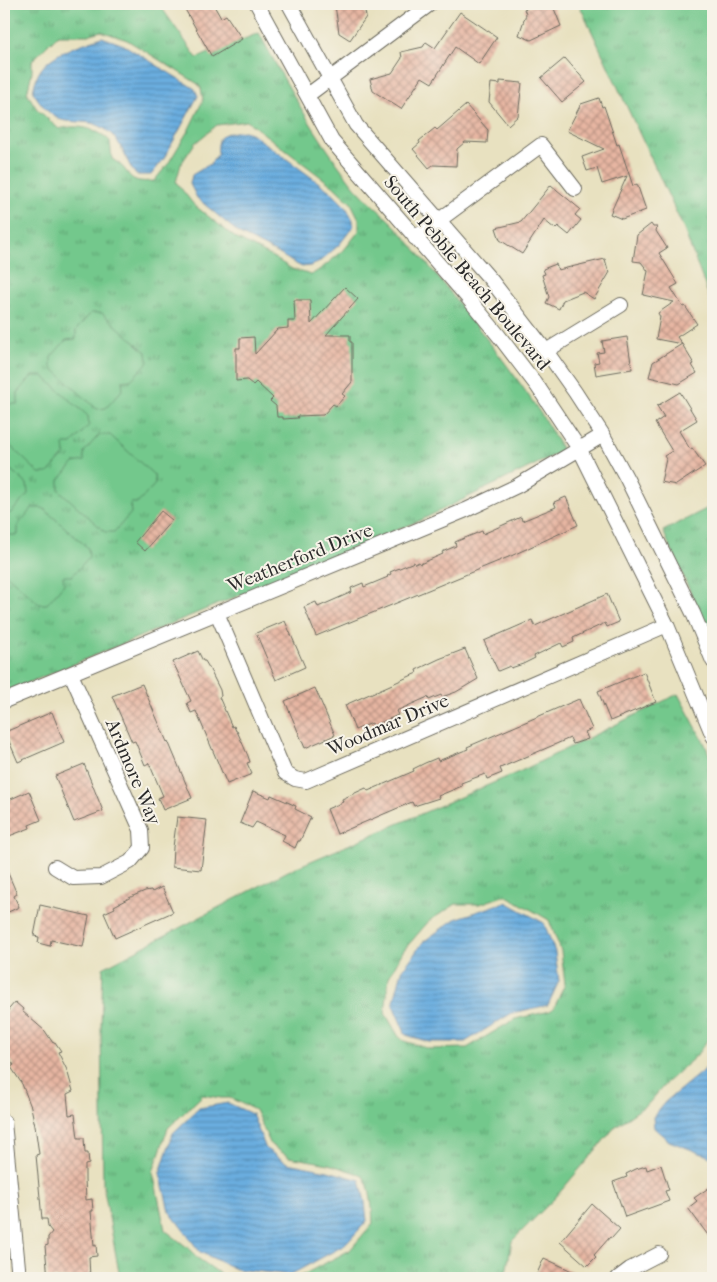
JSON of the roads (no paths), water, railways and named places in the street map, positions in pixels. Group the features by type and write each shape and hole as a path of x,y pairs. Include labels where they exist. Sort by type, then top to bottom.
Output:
{"street":[{"name":"South Pebble Beach Boulevard","path":"257,4 332,141 499,336 538,387 580,450 667,625 713,736"},
{"name":"South Pebble Beach Boulevard","path":"289,4 356,125 490,280 546,351 603,435 627,479 693,613 713,661"},
{"path":"308,95 430,4"},
{"path":"415,238 541,145 576,188"},
{"path":"546,351 622,305"},
{"name":"Weatherford Drive","path":"4,701 466,510 517,486 603,435"},
{"name":"Woodmar Drive","path":"217,613 285,773 295,779 306,781 667,625"},
{"name":"Ardmore Way","path":"55,867 73,878 101,877 130,862 142,848 141,830 71,674"},
{"path":"4,1122 19,1278"},
{"path":"618,1278 630,1269 658,1254"}],"water":[{"path":"102,37 124,45 195,89 198,96 163,160 151,175 136,175 115,138 105,129 90,123 56,118 43,106 33,92 37,77 48,62 65,51"},
{"path":"244,131 251,133 330,191 346,207 353,220 353,227 339,245 318,263 302,267 240,234 197,198 190,184 192,175 210,164 218,154 219,141 224,135"},
{"path":"506,902 544,923 555,952 559,981 548,1005 512,1013 465,1042 429,1042 406,1035 393,1005 402,971 423,942 455,919"},
{"path":"705,1069 713,1070 713,1158 669,1141 654,1128 653,1117 665,1102"},
{"path":"228,1103 252,1114 266,1149 287,1163 328,1171 360,1180 367,1221 345,1245 290,1275 236,1269 200,1252 169,1211 160,1173 173,1133 199,1108"}]}
